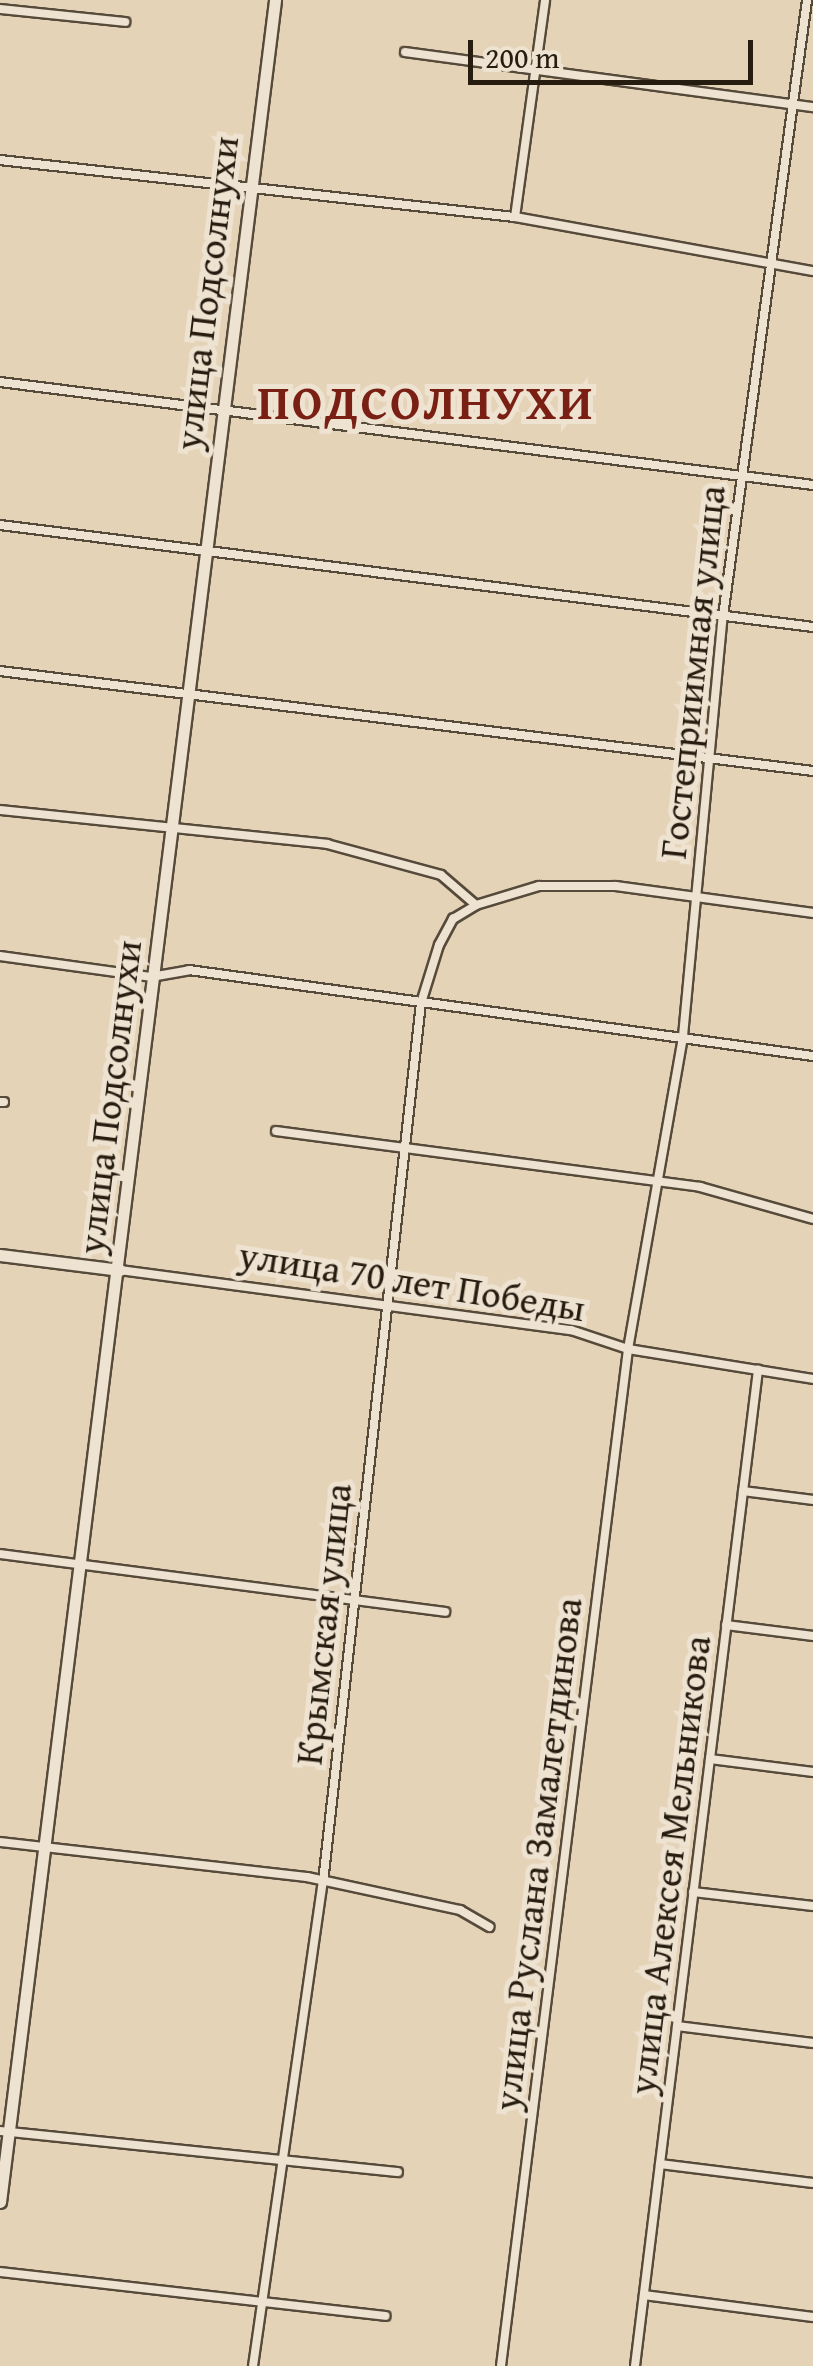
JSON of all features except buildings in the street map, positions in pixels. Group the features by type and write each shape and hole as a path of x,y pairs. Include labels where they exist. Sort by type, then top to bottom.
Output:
{"street":[{"name":"улица Подсолнухи","path":"0,2202 4,2131 50,1847 152,977 174,829 184,694 222,410 246,190 275,0"},
{"path":"515,217 545,0"},
{"name":"Гостеприимная улица","path":"628,1349 653,1182 682,1036 740,474 776,265 807,0"},
{"path":"0,4 125,22"},
{"path":"405,52 813,107"},
{"path":"0,160 515,217 813,271"},
{"path":"0,382 813,485"},
{"path":"0,525 202,554 813,628"},
{"path":"0,671 813,771"},
{"path":"0,810 328,844 441,875 476,905 540,886 616,886 694,901 813,913"},
{"name":"Крымская улица","path":"253,2366 323,1882 420,1003 453,920 476,905"},
{"path":"0,956 152,977 188,970 813,1056"},
{"path":"276,1131 401,1153 468,1152 653,1182 813,1219"},
{"name":"улица 70 лет Победы","path":"0,1255 388,1302 571,1330 628,1349 813,1380"},
{"name":"улица Руслана Замалетдинова","path":"501,2366 628,1349"},
{"name":"улица Алексея Мельникова","path":"635,2366 758,1370"},
{"path":"743,1492 813,1500"},
{"path":"0,1554 445,1612"},
{"path":"726,1624 813,1636"},
{"path":"710,1759 813,1772"},
{"path":"0,1842 323,1882 460,1910 489,1927"},
{"path":"693,1892 813,1906"},
{"path":"677,2026 813,2043"},
{"path":"4,2131 286,2156 398,2172"},
{"path":"660,2164 813,2183"},
{"path":"0,2272 134,2280 260,2304 385,2316"},
{"path":"644,2296 813,2317"}],"district":[{"name":"ПОДСОЛНУХИ","path":"426,402"}]}
